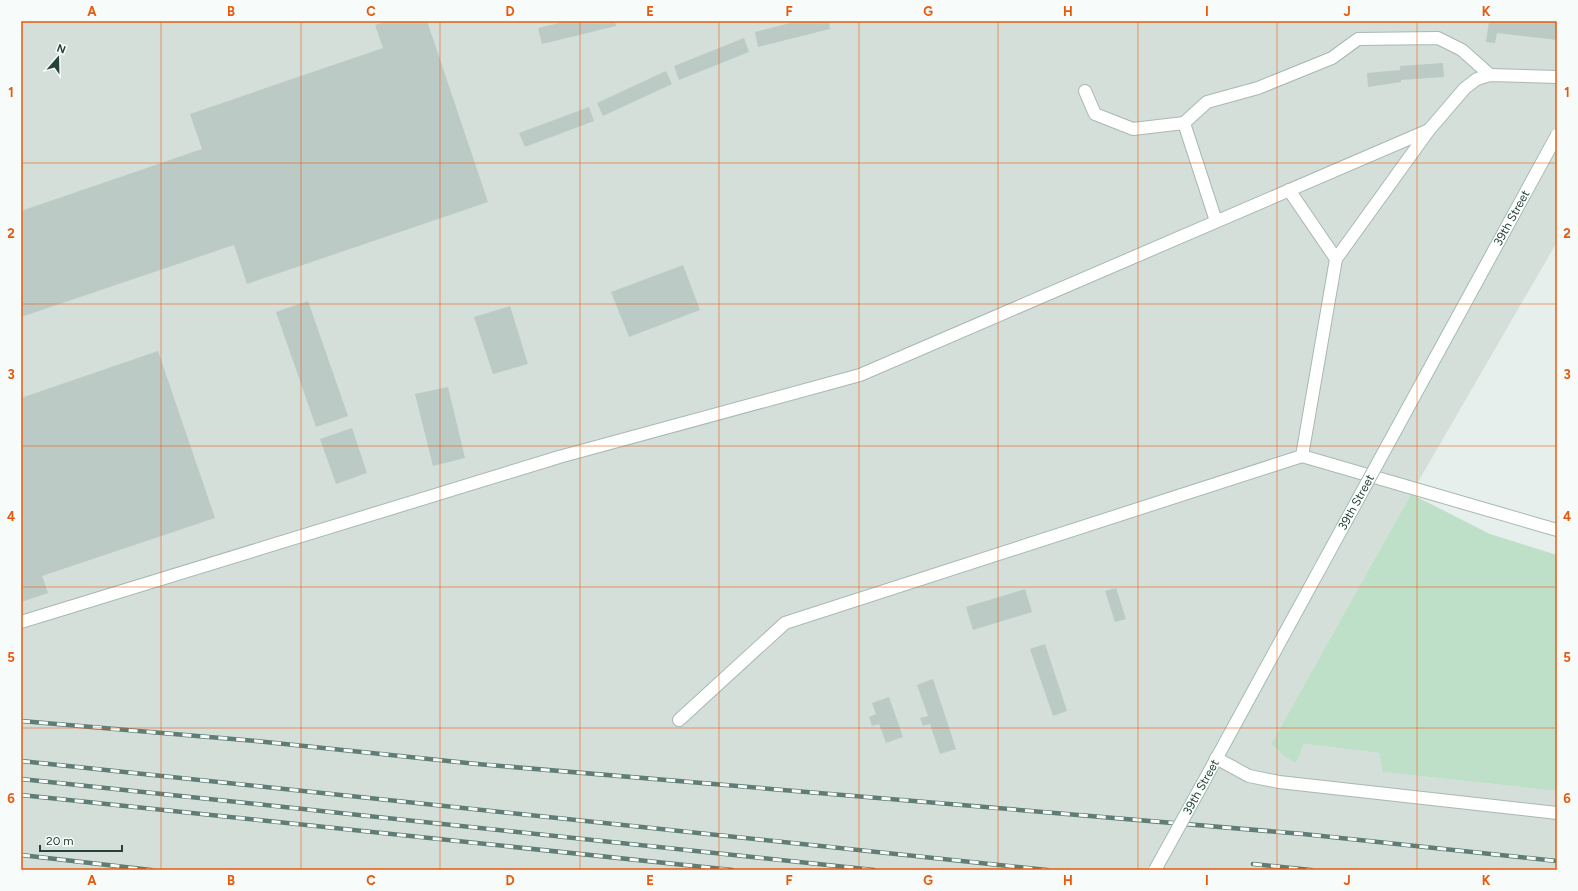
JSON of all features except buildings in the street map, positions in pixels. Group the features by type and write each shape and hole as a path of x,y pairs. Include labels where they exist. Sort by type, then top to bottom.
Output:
{"main road":[{"path":"1085,91 1095,114 1134,129 1184,123 1207,102 1258,88 1332,58 1358,39 1438,38 1462,50 1490,75"},
{"path":"1302,456 1336,259 1429,130 1465,88 1477,79 1490,75 1557,77"},
{"path":"1184,123 1216,221"},
{"path":"21,622 559,457 860,375 1429,130"},
{"name":"39th Street","path":"1155,870 1557,135"},
{"path":"1289,190 1336,259"},
{"path":"678,720 785,623 1302,456 1557,530"},
{"path":"1216,758 1249,776 1279,782 1557,813"}],"shaded area":[{"path":"21,21 1557,21 1557,242 1411,494 1271,744 1285,757 1296,763 1304,744 1379,753 1384,772 1557,791 1557,870 21,870"}],"green space":[{"path":"1411,494 1490,534 1557,555 1557,791 1383,772 1379,753 1304,744 1296,763 1285,757 1271,744"}],"railway":[{"path":"21,721 256,741 477,764 1303,834 1557,861"},
{"path":"21,761 1047,870"},
{"path":"21,779 874,870"},
{"path":"21,795 732,870"},
{"path":"21,855 151,870"},
{"path":"1253,864 1311,870"}]}
